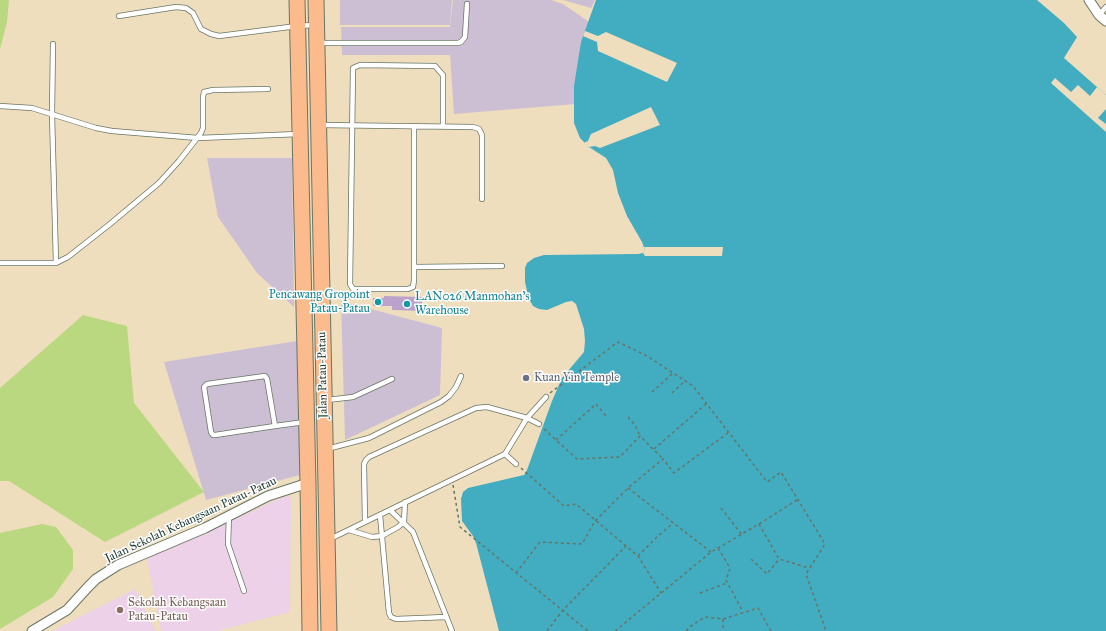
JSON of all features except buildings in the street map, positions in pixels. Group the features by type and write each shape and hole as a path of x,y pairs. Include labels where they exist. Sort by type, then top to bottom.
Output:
{"main road":[{"name":"Jalan Patau-Patau","path":"297,0 307,422 310,631"},
{"name":"Jalan Patau-Patau","path":"316,0 329,631"}],"street":[{"path":"1089,0 1102,18"},
{"name":"Jalan Sekolah Kebangsaan Patau-Patau","path":"32,631 44,628 67,610 96,579 118,565 204,528 268,496 308,483"}],"lane":[{"path":"317,42 458,43 465,37 467,4"},
{"path":"1102,18 1106,7"},
{"path":"119,16 186,8 193,13 201,29 219,36 316,25"},
{"path":"53,44 52,114 56,263"},
{"path":"414,127 413,287 408,289 353,289 350,284 353,68 360,65 435,66 444,75 443,127"},
{"path":"0,263 56,263 68,257 159,183 179,162 198,138 203,128 204,92 213,90 268,89"},
{"path":"0,106 32,108 96,128 112,131 198,138 300,134"},
{"path":"318,125 473,127 479,129 482,135 482,199"},
{"path":"414,267 502,266"},
{"path":"275,426 268,379 265,376 207,384 204,387 211,432 213,435 307,422"},
{"path":"326,449 369,438 441,402 449,396 456,387 461,376"},
{"path":"324,401 353,397 392,379"},
{"path":"328,540 505,454 527,418 546,397"},
{"path":"365,522 364,464 369,457 481,407 487,407 527,418 538,424"},
{"path":"505,454 516,464"},
{"path":"349,530 372,537 382,536 404,522 405,502"},
{"path":"390,510 413,532 452,631"},
{"path":"380,515 389,613 391,617 396,619 446,617"},
{"path":"229,516 228,544 244,591"}],"path":[{"path":"546,397 618,342 647,356 693,386 767,482 780,472 825,544 806,574 826,631"},
{"path":"652,392 674,373"},
{"path":"672,393 685,381"},
{"path":"556,440 596,404 606,416"},
{"path":"654,450 707,404"},
{"path":"628,417 636,425 640,436 663,459 674,473 728,432"},
{"path":"538,424 577,459 620,457 640,436"},
{"path":"516,573 540,542 582,544 595,521 628,488 663,459"},
{"path":"516,464 564,506 576,504 638,556 660,593"},
{"path":"452,480 460,527 588,631"},
{"path":"628,488 710,552"},
{"path":"615,631 710,552 742,535 797,500"},
{"path":"722,508 742,535"},
{"path":"638,556 657,536 673,523"},
{"path":"760,524 779,559 810,568"},
{"path":"547,631 563,610 626,546"},
{"path":"718,548 730,568 726,580 727,583 744,612"},
{"path":"751,559 767,574 779,559"},
{"path":"700,593 727,583"},
{"path":"686,631 705,617 723,619 758,608 771,631"},
{"path":"723,619 723,631"}],"shaded area":[{"path":"340,0 452,0 450,25 340,25"},
{"path":"453,0 551,0 563,4 598,28 576,104 454,114 450,55 342,55 341,27 450,27"},
{"path":"563,0 595,0 591,8"},
{"path":"207,158 292,158 294,307 257,273 218,217"},
{"path":"341,301 442,328 440,395 345,440"},
{"path":"297,341 300,475 206,500 164,362"},
{"path":"289,496 291,500 290,612 217,631 161,631 147,559 283,497"},
{"name":"Sekolah Kebangsaan Patau-Patau","path":"135,589 156,631 52,631"}],"green space":[{"path":"0,0 9,0 7,22 0,49"},
{"path":"83,315 127,326 134,403 204,492 105,542 9,481 0,481 0,388"},
{"path":"42,524 56,527 73,550 73,569 53,597 0,629 0,533"}],"water":[{"path":"596,0 1037,0 1064,23 1077,37 1064,58 1106,95 1106,631 499,631 476,543 473,536 462,521 461,499 463,492 468,488 524,475 562,378 584,352 585,341 584,329 576,304 572,301 547,310 539,309 533,306 529,299 525,282 525,268 527,263 534,258 544,255 638,254 643,253 645,250 627,216 618,193 613,170 606,158 589,147 580,138 574,123 574,86 581,42"}],"pier":[{"path":"585,31 598,36 606,32 677,63 667,82 598,51 597,42 583,36"},
{"path":"1055,78 1071,92 1078,85 1090,96 1097,87 1106,95 1106,109 1098,118 1106,124 1106,132 1051,83"},
{"path":"651,107 660,125 600,148 595,146 589,147 584,143 588,141 591,134"},
{"path":"644,247 723,247 722,256 645,256 643,253 645,250"}],"place":[{"name":"Pencawang Gropoint Patau-Patau","path":"378,302"},
{"name":"LAN026 Manmohan's Warehouse","path":"407,304"},
{"name":"Kuan Yin Temple","path":"526,378"},
{"name":"Sekolah Kebangsaan Patau-Patau","path":"120,610"}]}
